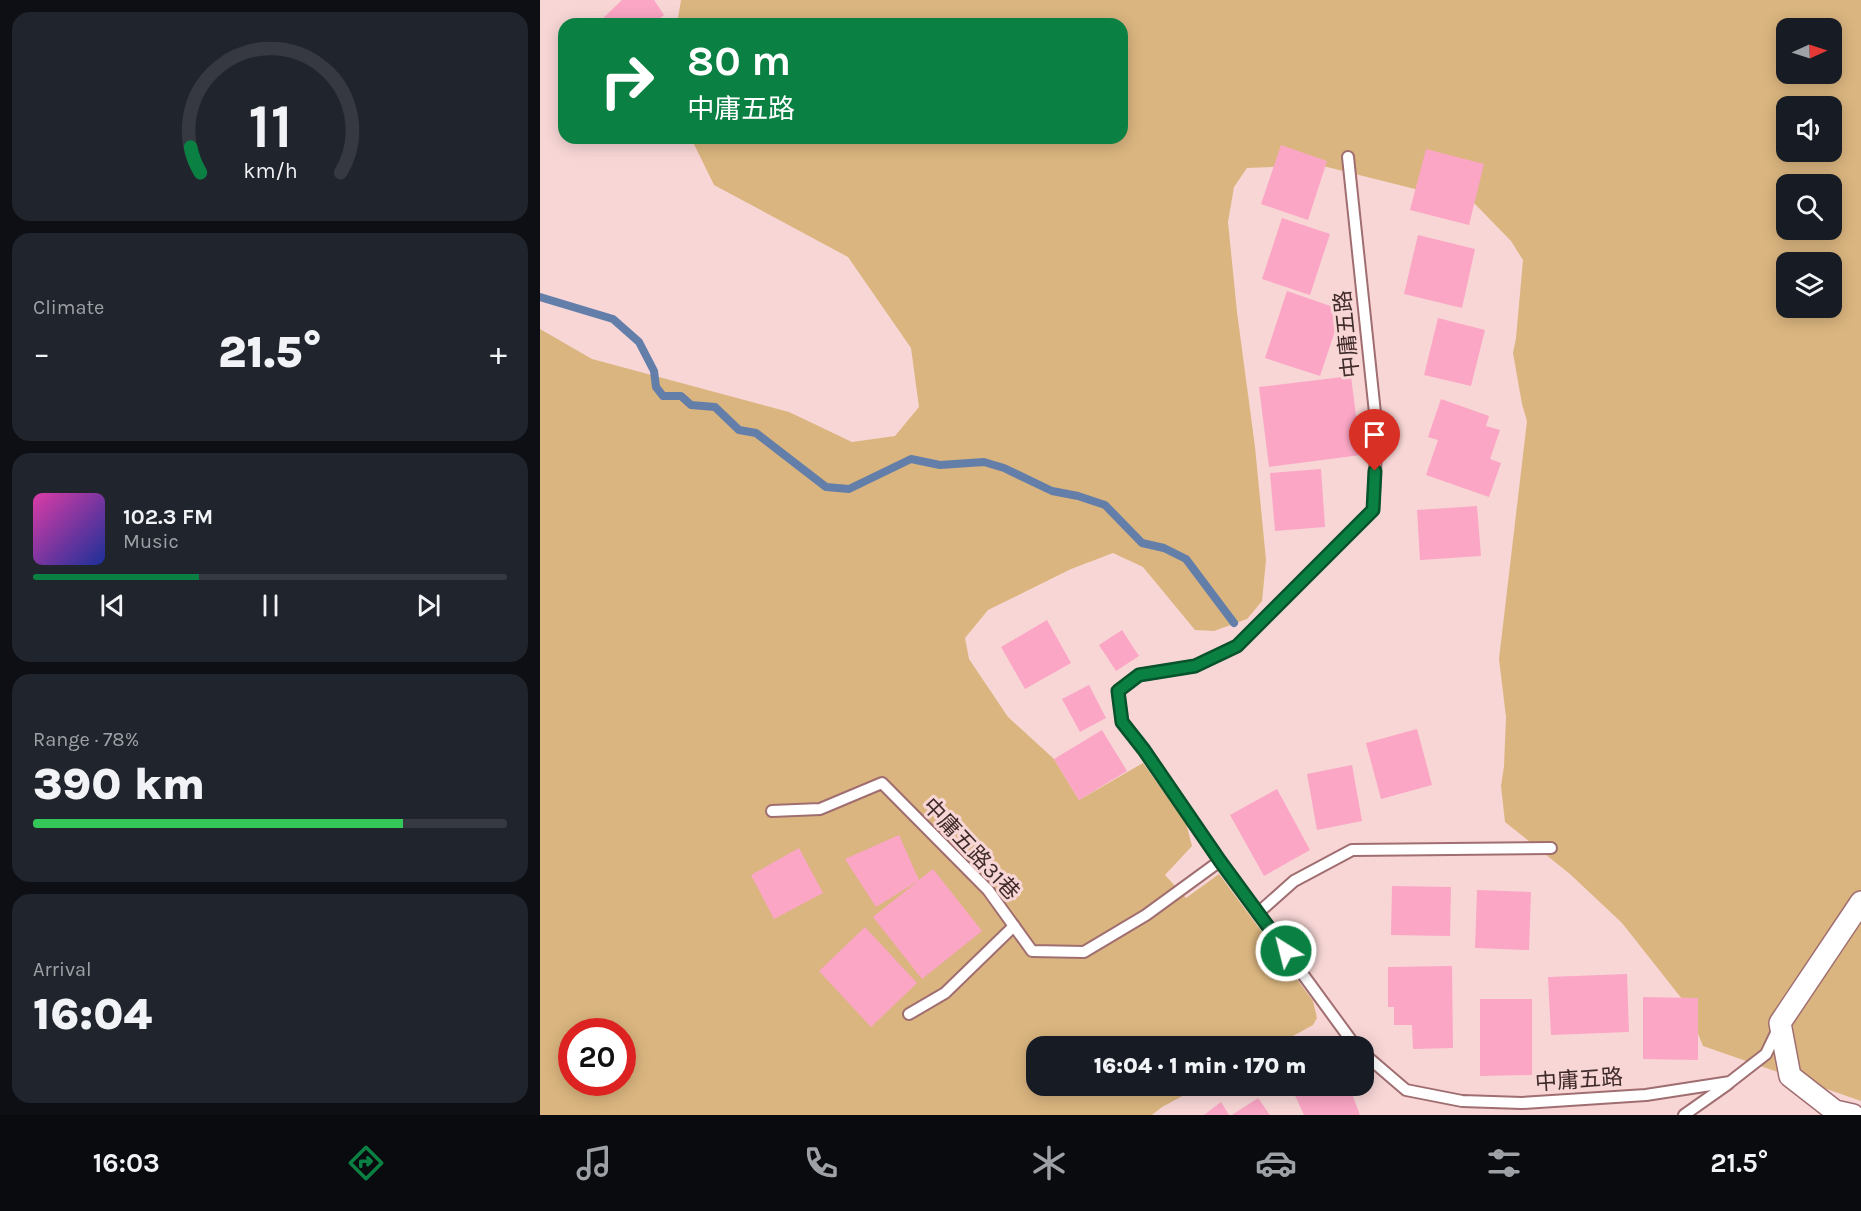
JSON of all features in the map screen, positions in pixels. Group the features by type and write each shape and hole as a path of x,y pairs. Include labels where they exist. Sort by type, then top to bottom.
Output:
{"street":[{"path":"1853,1115 1835,1111 1790,1076 1780,1023 1861,902"}],"lane":[{"name":"中庸五路","path":"1348,158 1377,432 1373,510 1237,646 1195,666 1139,675 1118,691 1122,722 1348,1036"},
{"name":"中庸五路31巷","path":"772,811 820,809 882,783 988,890 1032,951 1084,952 1146,915 1220,861"},
{"path":"1258,913 1294,881 1352,850 1551,848"},
{"path":"909,1014 945,993 1014,926"},
{"name":"中庸五路","path":"1374,1063 1406,1090 1462,1101 1522,1103 1646,1095 1730,1082 1766,1054 1780,1023"},
{"path":"1684,1115 1730,1082"}],"shaded area":[{"path":"681,0 1861,0 1861,1101 1703,1046 1686,1004 1622,923 1570,874 1505,822 1501,786 1506,717 1499,659 1527,421 1513,353 1523,260 1511,241 1475,204 1319,165 1247,168 1234,187 1228,222 1266,560 1262,601 1247,619 1214,631 1195,630 1143,567 1113,553 1071,569 988,610 965,638 969,659 1008,717 1054,759 1079,800 1143,763 1186,823 1192,846 1165,875 1186,898 1219,874 1313,1001 1317,1018 1313,1025 1293,1036 1026,1036 1026,1096 1182,1096 1152,1115 540,1115 540,329 592,359 789,412 852,442 895,436 919,407 911,348 848,257 714,185 694,144 1128,144 1128,18 678,18"}],"building":[{"path":"622,0 654,0 664,15 661,18 603,18"},
{"path":"1281,145 1327,161 1308,220 1261,204"},
{"path":"1426,149 1484,164 1469,225 1410,210"},
{"path":"1282,218 1330,234 1310,295 1262,279"},
{"path":"1418,235 1475,249 1462,308 1404,294"},
{"path":"1287,291 1342,310 1320,376 1265,358"},
{"path":"1438,318 1485,330 1471,386 1424,375"},
{"path":"1351,376 1361,455 1269,467 1259,387"},
{"path":"1441,399 1489,416 1486,426 1500,430 1490,459 1501,463 1489,497 1426,475 1438,440 1428,437"},
{"path":"1321,469 1325,527 1275,531 1270,473"},
{"path":"1477,506 1481,556 1420,560 1417,510"},
{"path":"1047,620 1071,663 1025,689 1001,647"},
{"path":"1122,630 1139,656 1116,671 1099,645"},
{"path":"1089,685 1106,718 1080,732 1062,699"},
{"path":"1417,729 1432,785 1381,799 1366,743"},
{"path":"1102,730 1127,771 1079,800 1054,759"},
{"path":"1352,765 1362,821 1317,830 1307,774"},
{"path":"1277,789 1310,850 1264,876 1230,815"},
{"path":"899,835 919,880 933,869 982,931 922,979 873,917 918,881 876,907 845,859"},
{"path":"799,848 823,893 774,919 751,875"},
{"path":"1392,886 1451,887 1450,936 1391,935"},
{"path":"1477,890 1531,892 1529,950 1475,948"},
{"path":"865,927 917,983 871,1027 819,971"},
{"path":"1452,966 1453,1048 1413,1049 1412,1025 1394,1025 1394,1007 1388,1007 1388,967"},
{"path":"1627,974 1629,1032 1551,1035 1548,977"},
{"path":"1643,997 1698,998 1698,1060 1643,1059"},
{"path":"1480,999 1532,999 1532,1075 1480,1076"},
{"path":"1295,1096 1353,1096 1360,1115 1304,1115"},
{"path":"1258,1098 1270,1115 1232,1115"},
{"path":"1221,1102 1229,1115 1204,1115"}],"waterway":[{"path":"540,297 613,319 639,342 654,371 656,387 663,396 681,396 691,405 715,407 739,430 756,433 826,487 849,489 911,459 940,465 984,462 1004,468 1052,491 1078,496 1105,505 1142,543 1164,548 1186,559 1234,623"}],"route":[{"path":"1286,951 1122,722 1118,691 1139,675 1195,666 1237,646 1373,510 1375,471"}]}
